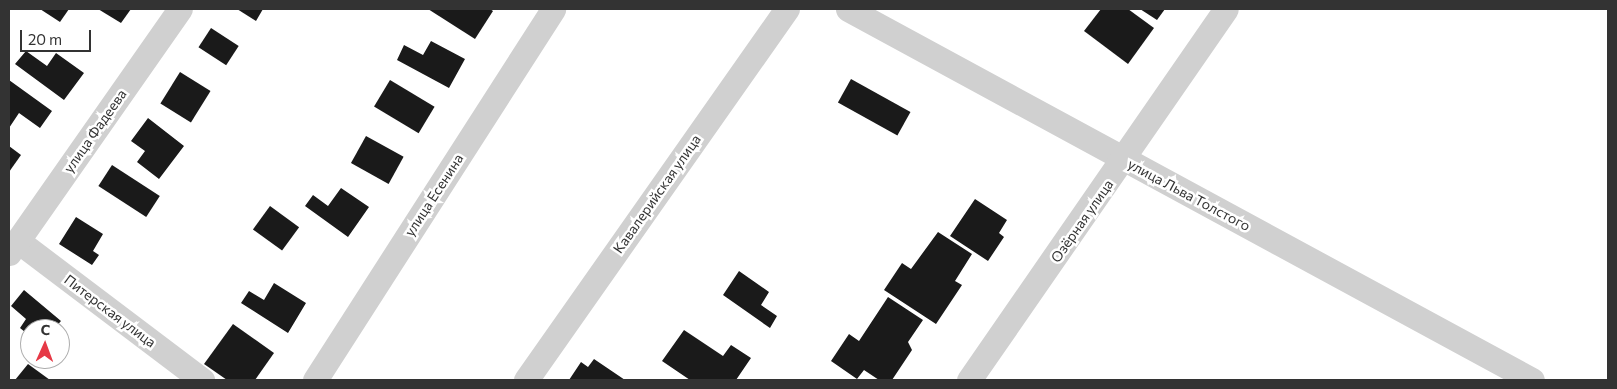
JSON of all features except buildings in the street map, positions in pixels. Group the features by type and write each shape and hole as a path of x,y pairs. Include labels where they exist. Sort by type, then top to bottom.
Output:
{"street":[{"name":"улица Фадеева","path":"13,247 180,9"},
{"name":"улица Есенина","path":"316,380 553,9"},
{"name":"Кавалерийская улица","path":"526,380 788,9"},
{"name":"улица Льва Толстого","path":"848,9 1125,161 1532,380"},
{"name":"Озёрная улица","path":"969,380 1125,161 1226,9"},
{"name":"Питерская улица","path":"13,247 202,380"}]}
